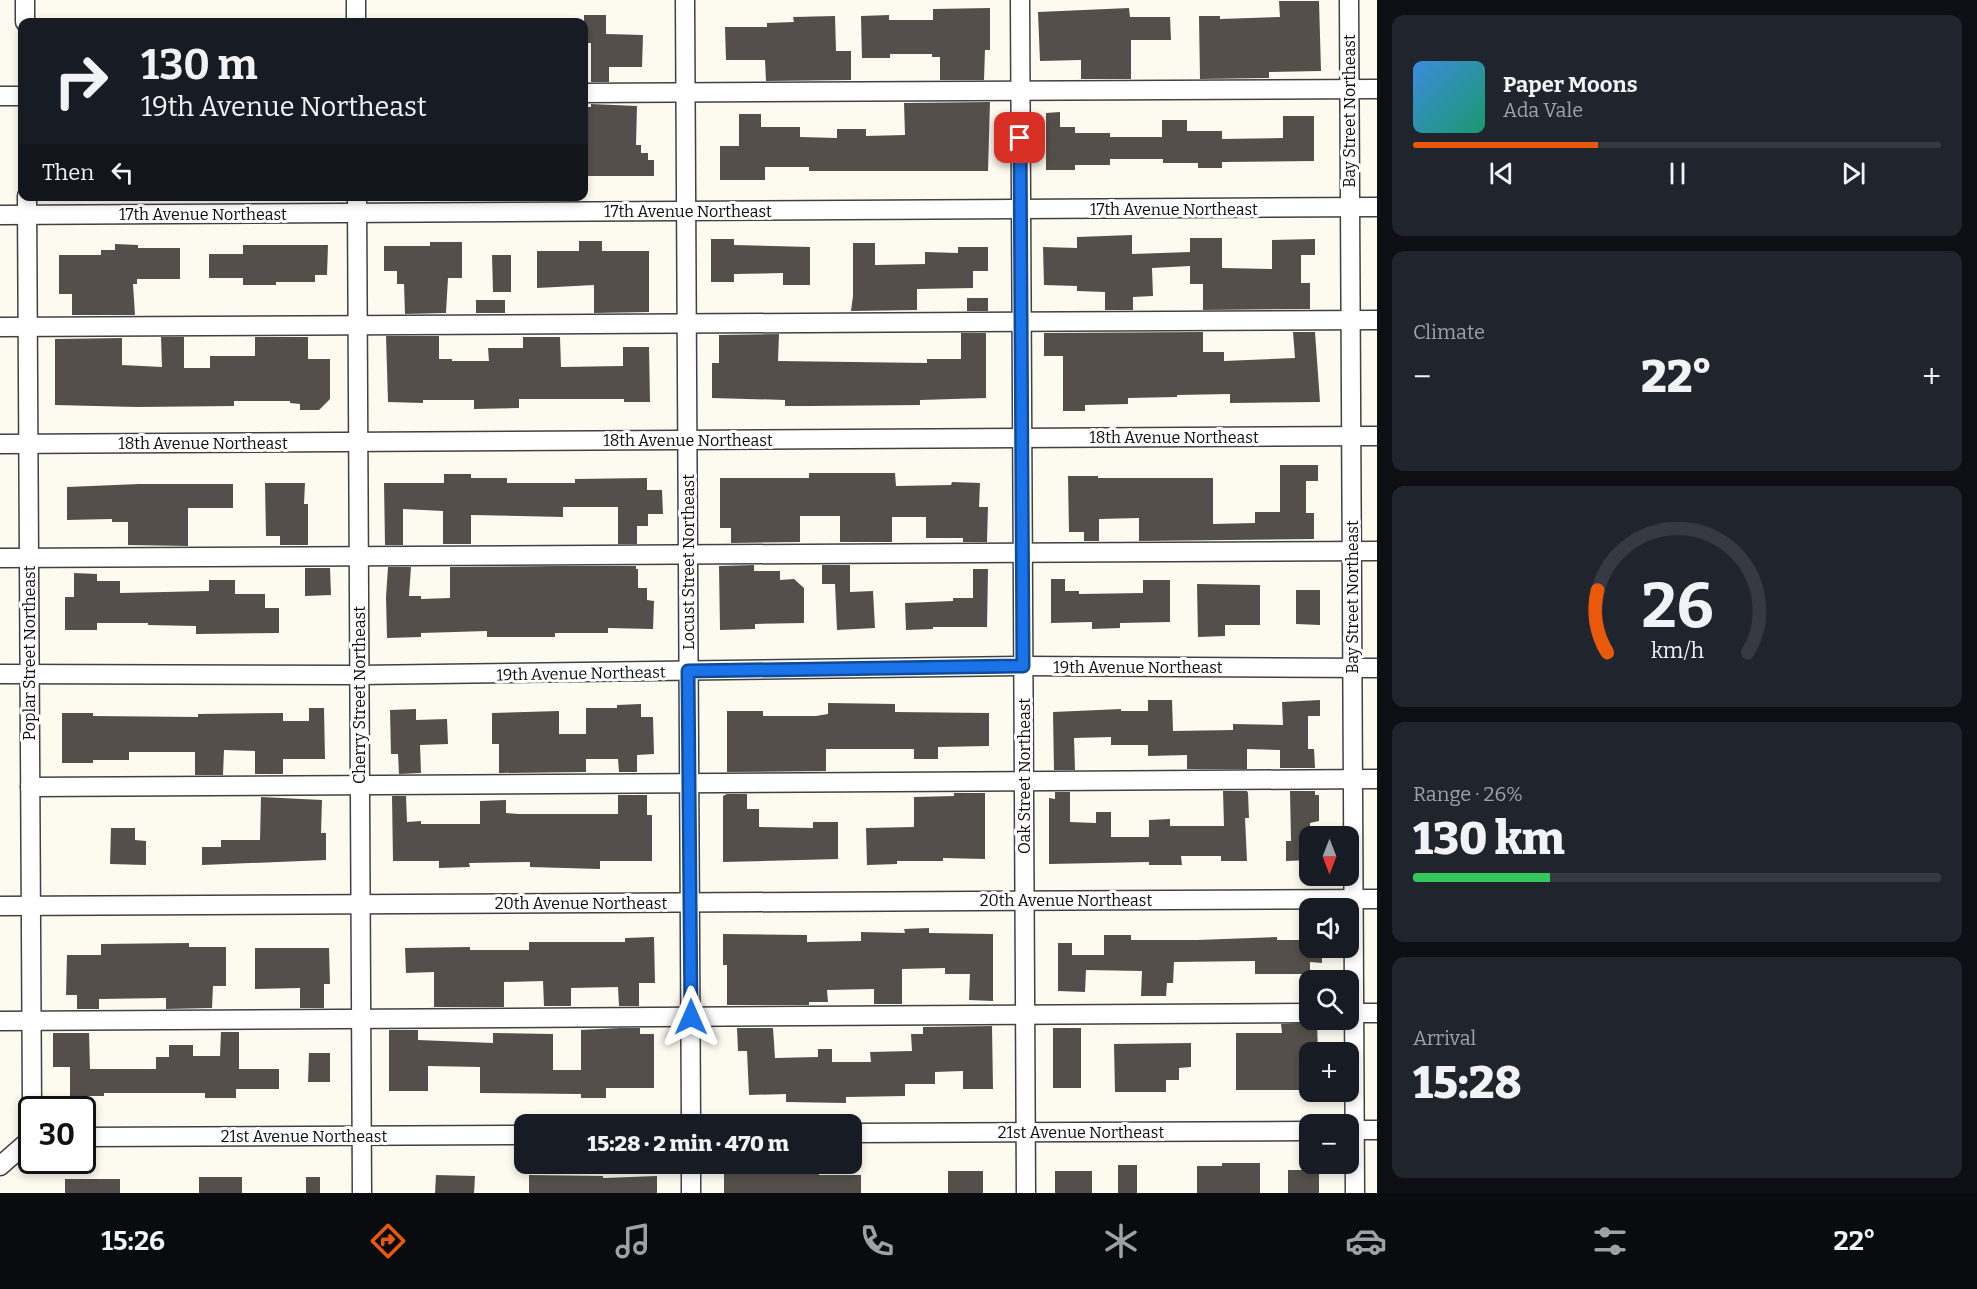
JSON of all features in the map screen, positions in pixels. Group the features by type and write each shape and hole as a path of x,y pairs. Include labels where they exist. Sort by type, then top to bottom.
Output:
{"street":[{"path":"25,0 25,18"},
{"path":"356,0 356,18"},
{"name":"Locust Street Northeast","path":"685,0 691,1114"},
{"name":"Oak Street Northeast","path":"1020,0 1026,1193"},
{"name":"Bay Street Northeast","path":"1348,0 1353,898"},
{"path":"588,93 1377,88"},
{"path":"0,96 18,96"},
{"name":"Poplar Street Northeast","path":"27,201 32,1096"},
{"name":"17th Avenue Northeast","path":"0,215 357,205 686,211 1377,207"},
{"name":"Cherry Street Northeast","path":"357,205 362,1193"},
{"path":"0,327 1377,320"},
{"name":"18th Avenue Northeast","path":"0,444 1377,436"},
{"path":"0,558 1377,551"},
{"name":"19th Avenue Northeast","path":"0,674 359,675 1023,666 1377,668"},
{"path":"30,786 1377,779"},
{"name":"20th Avenue Northeast","path":"0,906 1299,899"},
{"name":"20th Avenue Northeast","path":"1359,899 1377,899"},
{"path":"0,1021 1299,1013"},
{"path":"1359,1013 1377,1013"},
{"name":"Bay Street Northeast","path":"1351,1030 1352,1114"},
{"path":"1359,1130 1377,1130"},
{"name":"21st Avenue Northeast","path":"862,1133 1299,1131"},
{"name":"21st Avenue Northeast","path":"96,1137 514,1135"},
{"path":"0,1166 18,1150"},
{"path":"691,1174 692,1193"},
{"name":"Bay Street Northeast","path":"1354,1174 1355,1193"}],"building":[{"path":"1279,1 1319,1 1321,71 1269,72 1269,78 1200,79 1199,16 1220,16 1220,19 1280,17"},
{"path":"990,8 990,50 985,50 984,80 940,80 940,57 932,57 932,54 890,54 890,58 862,58 861,16 889,15 889,20 933,20 933,9"},
{"path":"1129,8 1130,17 1170,17 1171,40 1131,40 1131,79 1081,79 1081,60 1040,61 1038,12"},
{"path":"584,15 606,15 606,34 643,35 642,67 609,67 609,82 591,82 591,43 588,43 588,18 584,18"},
{"path":"835,16 836,51 851,51 851,80 766,81 765,60 726,60 725,27 767,27 767,23 794,22 793,17"},
{"path":"990,102 988,171 809,171 809,167 765,167 765,180 720,180 720,146 739,146 739,114 761,114 761,127 800,127 800,137 837,138 837,129 866,129 866,136 905,135 904,103"},
{"path":"591,104 637,106 636,145 641,145 641,153 648,153 648,160 654,160 654,176 588,176 588,107 591,107"},
{"path":"1060,112 1060,127 1075,127 1075,133 1110,133 1110,137 1162,137 1162,120 1187,120 1187,131 1222,131 1222,139 1283,138 1283,116 1314,116 1314,161 1222,162 1222,168 1198,168 1198,163 1163,163 1163,159 1110,159 1110,165 1075,165 1075,170 1046,170 1046,113"},
{"path":"1132,235 1132,254 1190,252 1190,238 1222,238 1222,268 1272,269 1272,240 1315,239 1315,255 1301,255 1301,283 1310,283 1310,309 1203,310 1203,284 1190,284 1190,266 1152,268 1153,296 1133,297 1133,310 1105,310 1105,292 1077,291 1077,286 1044,285 1043,247 1077,248 1077,237"},
{"path":"711,239 734,239 734,245 810,247 810,285 783,285 783,273 734,274 734,282 711,282"},
{"path":"579,241 602,241 602,251 649,251 649,312 594,313 594,285 537,288 537,251 579,251"},
{"path":"430,242 462,242 462,278 448,278 446,313 405,314 404,284 397,284 397,271 384,271 384,246 430,246"},
{"path":"853,243 875,243 875,265 925,264 925,252 958,253 958,247 988,247 988,271 973,271 973,288 917,289 917,310 851,311"},
{"path":"115,244 138,245 138,248 180,248 180,279 137,279 137,284 133,284 135,315 72,315 72,294 59,294 59,255 101,255 101,250 115,250"},
{"path":"243,245 328,245 327,275 315,275 315,282 276,282 276,285 243,285 243,278 209,278 209,254 243,254"},
{"path":"492,255 511,255 511,292 493,292"},
{"path":"967,298 988,298 988,311 967,311"},
{"path":"476,300 505,300 505,313 476,313"},
{"path":"1203,332 1203,352 1224,352 1224,361 1295,358 1293,332 1315,332 1320,402 1230,403 1230,394 1177,395 1177,397 1128,398 1128,404 1085,405 1085,411 1063,411 1063,356 1044,356 1044,333"},
{"path":"961,333 986,333 986,398 920,400 920,405 785,406 785,400 712,398 712,363 719,363 719,335 779,334 778,361 927,363 927,359 961,359"},
{"path":"386,336 439,336 439,359 452,359 452,361 489,361 488,348 523,348 523,337 560,337 561,367 623,366 623,347 649,347 650,402 624,402 624,399 519,399 519,408 474,409 474,400 423,400 423,403 388,402"},
{"path":"161,337 184,337 184,368 210,368 210,356 255,356 255,337 308,337 308,359 330,359 330,399 319,410 300,410 300,404 290,403 290,401 234,401 234,406 55,405 55,339 122,338 122,365 162,367"},
{"path":"1280,465 1318,465 1318,481 1306,481 1306,513 1314,513 1314,539 1139,541 1139,518 1099,519 1099,541 1084,541 1084,532 1069,532 1068,476 1213,478 1213,524 1255,523 1255,512 1280,512"},
{"path":"809,473 895,473 896,486 951,485 952,482 980,483 979,507 988,507 987,542 963,542 963,538 926,538 926,517 892,517 892,542 840,542 840,516 800,516 800,542 731,543 731,528 720,528 720,478 809,478"},
{"path":"444,474 471,474 471,478 507,478 507,483 575,483 575,479 647,478 647,490 662,490 663,514 648,514 648,526 637,526 637,544 618,544 618,507 563,507 563,517 471,515 471,544 443,544 443,511 403,509 403,545 385,545 384,483 444,483"},
{"path":"265,483 305,483 304,504 308,504 308,545 280,545 280,536 266,536"},
{"path":"233,484 233,508 188,508 188,546 128,545 128,522 112,522 112,519 67,520 67,487"},
{"path":"754,565 754,571 780,571 780,580 794,579 804,588 804,623 755,624 755,629 720,630 719,566"},
{"path":"822,565 850,565 850,592 873,591 875,628 837,630 835,584 822,584"},
{"path":"636,566 638,588 647,588 647,600 654,601 653,629 608,628 608,633 555,633 555,637 487,637 487,631 421,633 421,637 387,638 388,567 411,567 409,596 421,596 421,599 450,598 450,567"},
{"path":"305,568 330,568 331,595 305,596"},
{"path":"973,569 988,569 987,627 933,627 933,629 906,630 905,603 973,598"},
{"path":"74,573 97,574 97,581 120,581 120,593 209,591 209,580 235,580 235,594 265,594 265,608 279,608 279,633 196,634 196,626 148,625 148,623 97,623 97,630 65,630 65,597 74,597"},
{"path":"1051,579 1065,579 1065,591 1079,591 1079,594 1143,593 1143,580 1170,580 1170,622 1120,623 1120,628 1092,629 1092,622 1051,623"},
{"path":"1197,584 1260,585 1260,625 1225,625 1225,636 1198,637"},
{"path":"1296,590 1320,590 1320,625 1296,624"},
{"path":"1148,700 1172,700 1173,731 1233,730 1233,724 1283,725 1282,702 1320,700 1320,716 1308,716 1308,749 1314,749 1315,768 1280,768 1280,750 1247,749 1247,769 1187,769 1187,755 1148,756 1148,745 1111,745 1111,737 1074,738 1075,770 1054,770 1053,712 1121,709 1121,711 1148,711"},
{"path":"828,703 895,704 895,712 989,713 989,746 938,747 938,759 914,759 914,749 826,749 826,771 727,772 727,711 763,711 763,716 816,716 828,714"},
{"path":"641,704 641,717 653,717 654,754 637,755 637,772 619,772 618,759 586,759 586,772 499,773 499,744 492,744 492,713 559,711 559,734 586,734 586,708 617,708 617,705"},
{"path":"309,708 324,708 325,759 283,759 283,774 255,774 255,751 224,750 223,775 195,775 195,752 129,752 129,760 62,763 62,713 93,713 93,716 198,717 198,714 283,713 283,721 309,721"},
{"path":"416,709 416,720 447,719 448,744 420,745 421,773 399,774 398,754 391,754 390,710"},
{"path":"1223,791 1247,791 1248,793 1249,818 1245,818 1247,861 1221,861 1221,856 1181,856 1182,865 1149,865 1149,862 1049,864 1049,798 1055,799 1055,792 1070,792 1070,822 1096,823 1096,812 1111,812 1111,837 1149,837 1149,820 1170,819 1170,826 1224,826"},
{"path":"1290,791 1315,791 1315,795 1319,795 1319,821 1310,823 1310,826 1299,826 1299,860 1286,861 1286,841 1291,841"},
{"path":"954,793 985,793 985,859 943,858 943,861 897,861 897,864 867,865 866,828 914,827 914,797 954,796"},
{"path":"747,794 747,809 759,809 759,827 813,828 813,822 838,822 838,859 723,862 723,796"},
{"path":"618,795 647,795 647,815 652,815 652,861 600,861 600,869 530,867 530,862 469,863 470,867 439,868 439,861 393,861 392,796 406,796 407,822 480,824 480,801 506,800 506,813 618,814"},
{"path":"261,797 322,800 321,833 326,833 326,860 202,865 202,847 221,847 221,840 260,840"},
{"path":"111,828 135,828 135,840 146,841 146,865 110,864"},
{"path":"929,928 929,933 993,934 993,1001 969,1000 970,974 945,974 945,968 902,969 902,1004 874,1004 874,989 827,990 828,1002 809,1002 809,1005 727,1005 727,965 723,965 723,934 807,935 807,942 861,941 861,932 905,933 904,929"},
{"path":"1104,935 1131,935 1131,940 1277,937 1277,940 1299,940 1299,958 1322,958 1322,963 1310,962 1310,970 1299,970 1299,974 1255,974 1255,961 1174,962 1173,983 1167,983 1166,996 1141,996 1142,971 1086,970 1085,992 1058,991 1058,943 1072,943 1072,955 1104,955"},
{"path":"654,937 655,983 639,983 639,1006 619,1006 618,987 571,988 571,1006 544,1006 543,981 504,982 504,1007 434,1007 434,972 406,973 405,948 470,947 470,950 529,950 529,942 625,942 625,938"},
{"path":"189,943 189,947 226,947 226,986 213,986 212,1008 166,1009 166,998 99,999 99,1009 77,1009 77,995 66,995 67,955 101,955 101,944"},
{"path":"255,948 329,948 330,984 324,984 324,1008 300,1008 300,988 255,989"},
{"path":"1299,1023 1299,1030 1317,1030 1318,1042 1299,1042 1299,1090 1236,1090 1236,1033 1282,1033 1281,1024"},
{"path":"992,1026 993,1089 963,1089 963,1071 935,1072 935,1084 905,1084 905,1096 846,1097 846,1103 786,1102 786,1094 749,1095 747,1051 738,1051 737,1028 773,1028 775,1058 818,1057 818,1049 832,1049 832,1062 871,1062 870,1052 912,1051 911,1034 923,1034 923,1027"},
{"path":"640,1028 640,1034 654,1034 654,1088 606,1088 606,1098 581,1098 581,1094 480,1093 480,1067 428,1066 428,1091 389,1091 389,1030 418,1030 418,1040 493,1043 493,1033 553,1034 553,1070 581,1070 581,1030"},
{"path":"1053,1028 1081,1028 1081,1088 1053,1088"},
{"path":"221,1032 239,1032 239,1069 279,1069 279,1089 236,1089 236,1098 205,1098 205,1093 104,1093 104,1096 70,1096 70,1067 53,1067 53,1033 89,1033 90,1069 156,1069 156,1057 169,1057 169,1045 193,1045 193,1056 220,1056"},
{"path":"1191,1043 1191,1067 1179,1068 1179,1080 1166,1080 1166,1092 1115,1092 1114,1044"},
{"path":"309,1053 330,1053 330,1082 308,1082"},
{"path":"1222,1163 1260,1163 1260,1193 1197,1193 1197,1166 1222,1166"},
{"path":"1118,1165 1137,1165 1137,1193 1118,1193"},
{"path":"1288,1170 1299,1170 1299,1174 1319,1174 1319,1193 1288,1193"},
{"path":"948,1171 983,1171 983,1193 948,1193"},
{"path":"1055,1171 1092,1171 1092,1193 1055,1193"},
{"path":"724,1174 861,1175 861,1193 724,1193"},
{"path":"436,1175 475,1176 474,1193 435,1193"},
{"path":"529,1175 603,1176 603,1178 657,1176 657,1193 529,1193"},
{"path":"199,1177 242,1177 242,1193 199,1193"},
{"path":"306,1177 320,1177 320,1193 306,1193"},
{"path":"65,1179 120,1179 120,1193 65,1193"}],"route":[{"path":"691,1017 688,671 1023,666 1020,138"}]}
